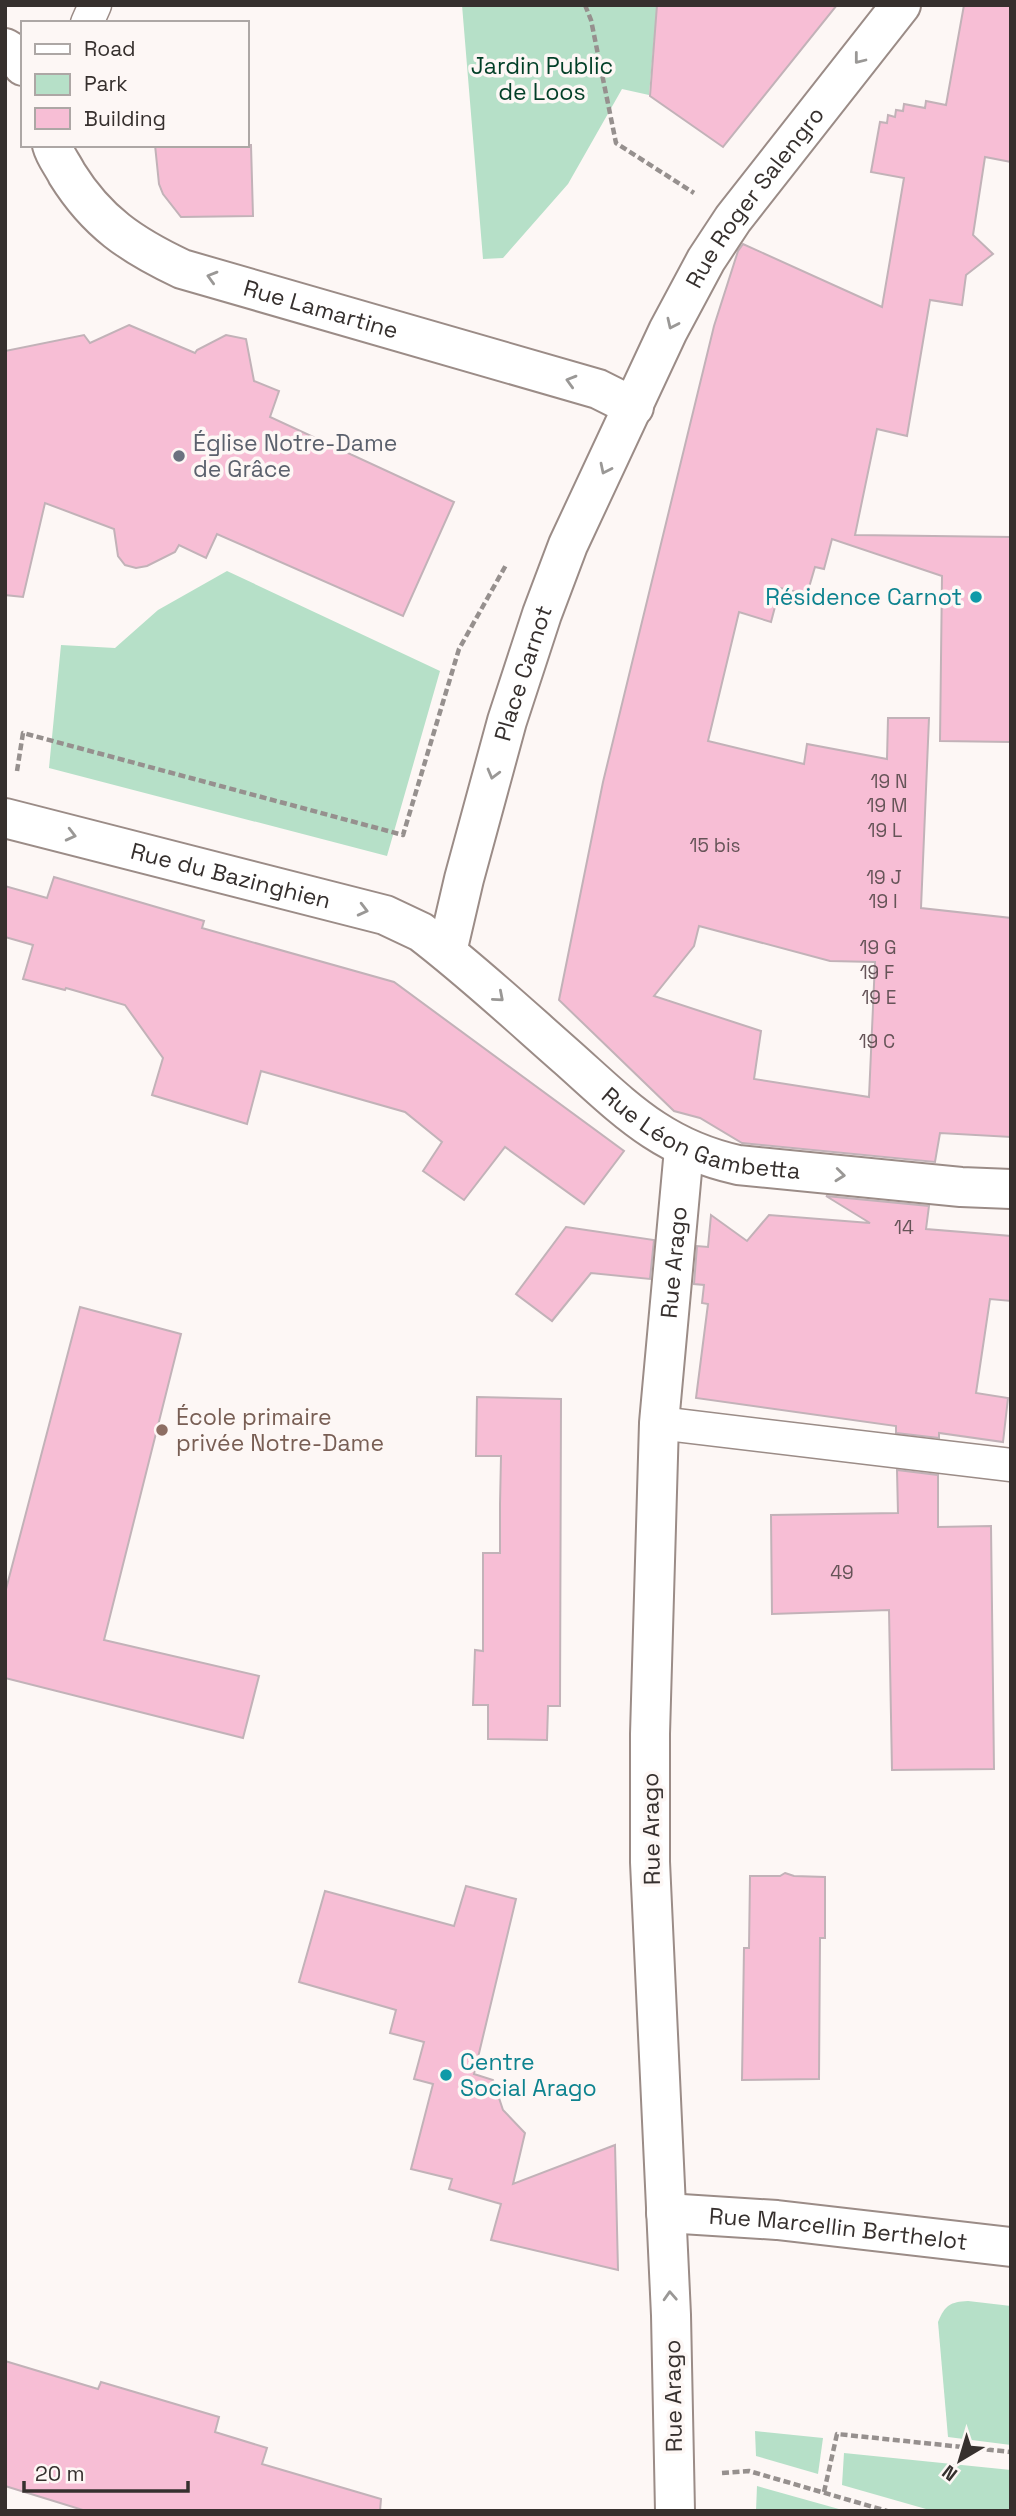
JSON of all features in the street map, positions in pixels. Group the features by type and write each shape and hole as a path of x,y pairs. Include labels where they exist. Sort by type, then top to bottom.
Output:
{"street":[{"name":"Rue Roger Salengro","path":"634,407 687,291 733,219 901,5"},
{"path":"5,48 15,54 21,63"},
{"name":"Rue Lamartine","path":"53,147 83,200 115,230 148,253 181,269 598,389 634,407"},
{"name":"Place Carnot","path":"447,952 507,721 542,614 568,545 634,407"},
{"name":"Rue du Bazinghien","path":"7,819 385,915 421,932 447,952"},
{"name":"Rue Léon Gambetta","path":"447,952 639,1121 684,1149 738,1165 961,1187 1011,1189"},
{"name":"Rue Arago","path":"675,2494 671,2315 650,1862 650,1734 659,1423 684,1149"},
{"name":"Rue Marcellin Berthelot","path":"666,2213 777,2220 1011,2247"}],"lane":[{"path":"88,21 95,5"},
{"path":"659,1423 1011,1465"}],"path":[{"path":"585,5 591,20 616,143 733,219"},
{"path":"7,819 23,733 403,835 459,649 510,558"},
{"path":"824,2492 837,2434 1011,2452"},
{"path":"675,2494 749,2471 887,2511"}],"green space":[{"name":"Jardin Public de Loos","path":"462,5 657,5 649,95 622,89 568,184 503,258 483,259"},
{"path":"227,571 440,671 387,856 49,768 61,645 115,648 158,610"},
{"path":"968,2301 1011,2306 1011,2445 948,2437 938,2322 949,2306"},
{"path":"755,2431 823,2438 818,2474 756,2456"},
{"path":"844,2453 1011,2470 1011,2511 933,2511 842,2485"},
{"path":"757,2486 846,2511 756,2511"}],"building":[{"path":"657,5 837,5 723,147 650,96"},
{"path":"964,5 1011,5 1011,162 985,157 973,235 993,254 966,275 962,305 930,300 907,436 877,429 855,535 1011,537 1011,742 940,741 942,576 832,539 824,569 815,567 807,594 780,588 771,622 739,612 708,741 804,764 807,744 887,759 888,718 929,718 921,908 1011,918 1011,1137 940,1133 935,1162 742,1143 700,1118 674,1111 559,1000 603,782 714,326 738,251 743,244 882,307 904,178 871,172 880,122 887,123 888,115 895,117 896,110 903,111 904,104 925,108 926,101 946,105","holes":["699,926 830,961 875,962 869,1097 754,1079 761,1031 654,996 694,946"]},
{"path":"251,145 253,216 181,217 163,194 159,184 155,147"},
{"name":"Église Notre-Dame de Grâce","path":"129,325 195,353 226,335 246,339 254,381 279,391 270,417 454,502 403,616 217,534 206,558 179,545 175,552 147,566 136,568 125,565 118,556 114,529 45,503 23,597 5,595 5,351 84,335 90,343"},
{"path":"54,877 204,921 202,928 394,982 624,1151 584,1204 505,1147 464,1200 423,1171 442,1142 405,1112 261,1071 247,1124 152,1095 163,1058 125,1005 23,979 33,945 5,937 5,886 47,898"},
{"path":"826,1196 929,1206 926,1229 1011,1236 1011,1301 990,1299 976,1393 1008,1398 1003,1442 939,1433 939,1438 896,1433 896,1426 696,1398 708,1304 702,1303 704,1285 694,1284 697,1246 708,1247 711,1215 747,1241 769,1215 870,1223"},
{"path":"566,1227 654,1240 650,1279 591,1273 552,1321 516,1294"},
{"path":"80,1307 181,1334 104,1640 259,1676 243,1738 5,1678 5,1593"},
{"path":"477,1397 561,1399 560,1706 548,1706 547,1740 488,1739 488,1705 473,1705 475,1650 483,1651 483,1553 500,1553 501,1456 476,1456"},
{"path":"897,1470 938,1475 938,1527 991,1526 994,1769 892,1770 889,1610 772,1614 771,1515 898,1513"},
{"path":"785,1873 825,1877 825,1938 820,1938 819,2079 742,2080 744,1948 749,1948 750,1876 780,1876"},
{"name":"Centre Social Arago","path":"466,1886 516,1899 474,2074 493,2080 503,2110 525,2133 513,2184 615,2145 618,2270 491,2240 501,2204 449,2189 452,2179 411,2169 433,2084 414,2079 424,2042 390,2033 396,2010 299,1982 325,1891 454,1926"},
{"path":"5,2361 98,2389 101,2382 219,2417 215,2432 267,2448 262,2464 381,2499 380,2511 86,2511 5,2486"}],"place":[{"name":"Église Notre-Dame de Grâce","path":"179,456"},
{"name":"Résidence Carnot","path":"976,597"},
{"name":"École primaire privée Notre-Dame","path":"162,1430"},
{"name":"Centre Social Arago","path":"446,2075"}]}
